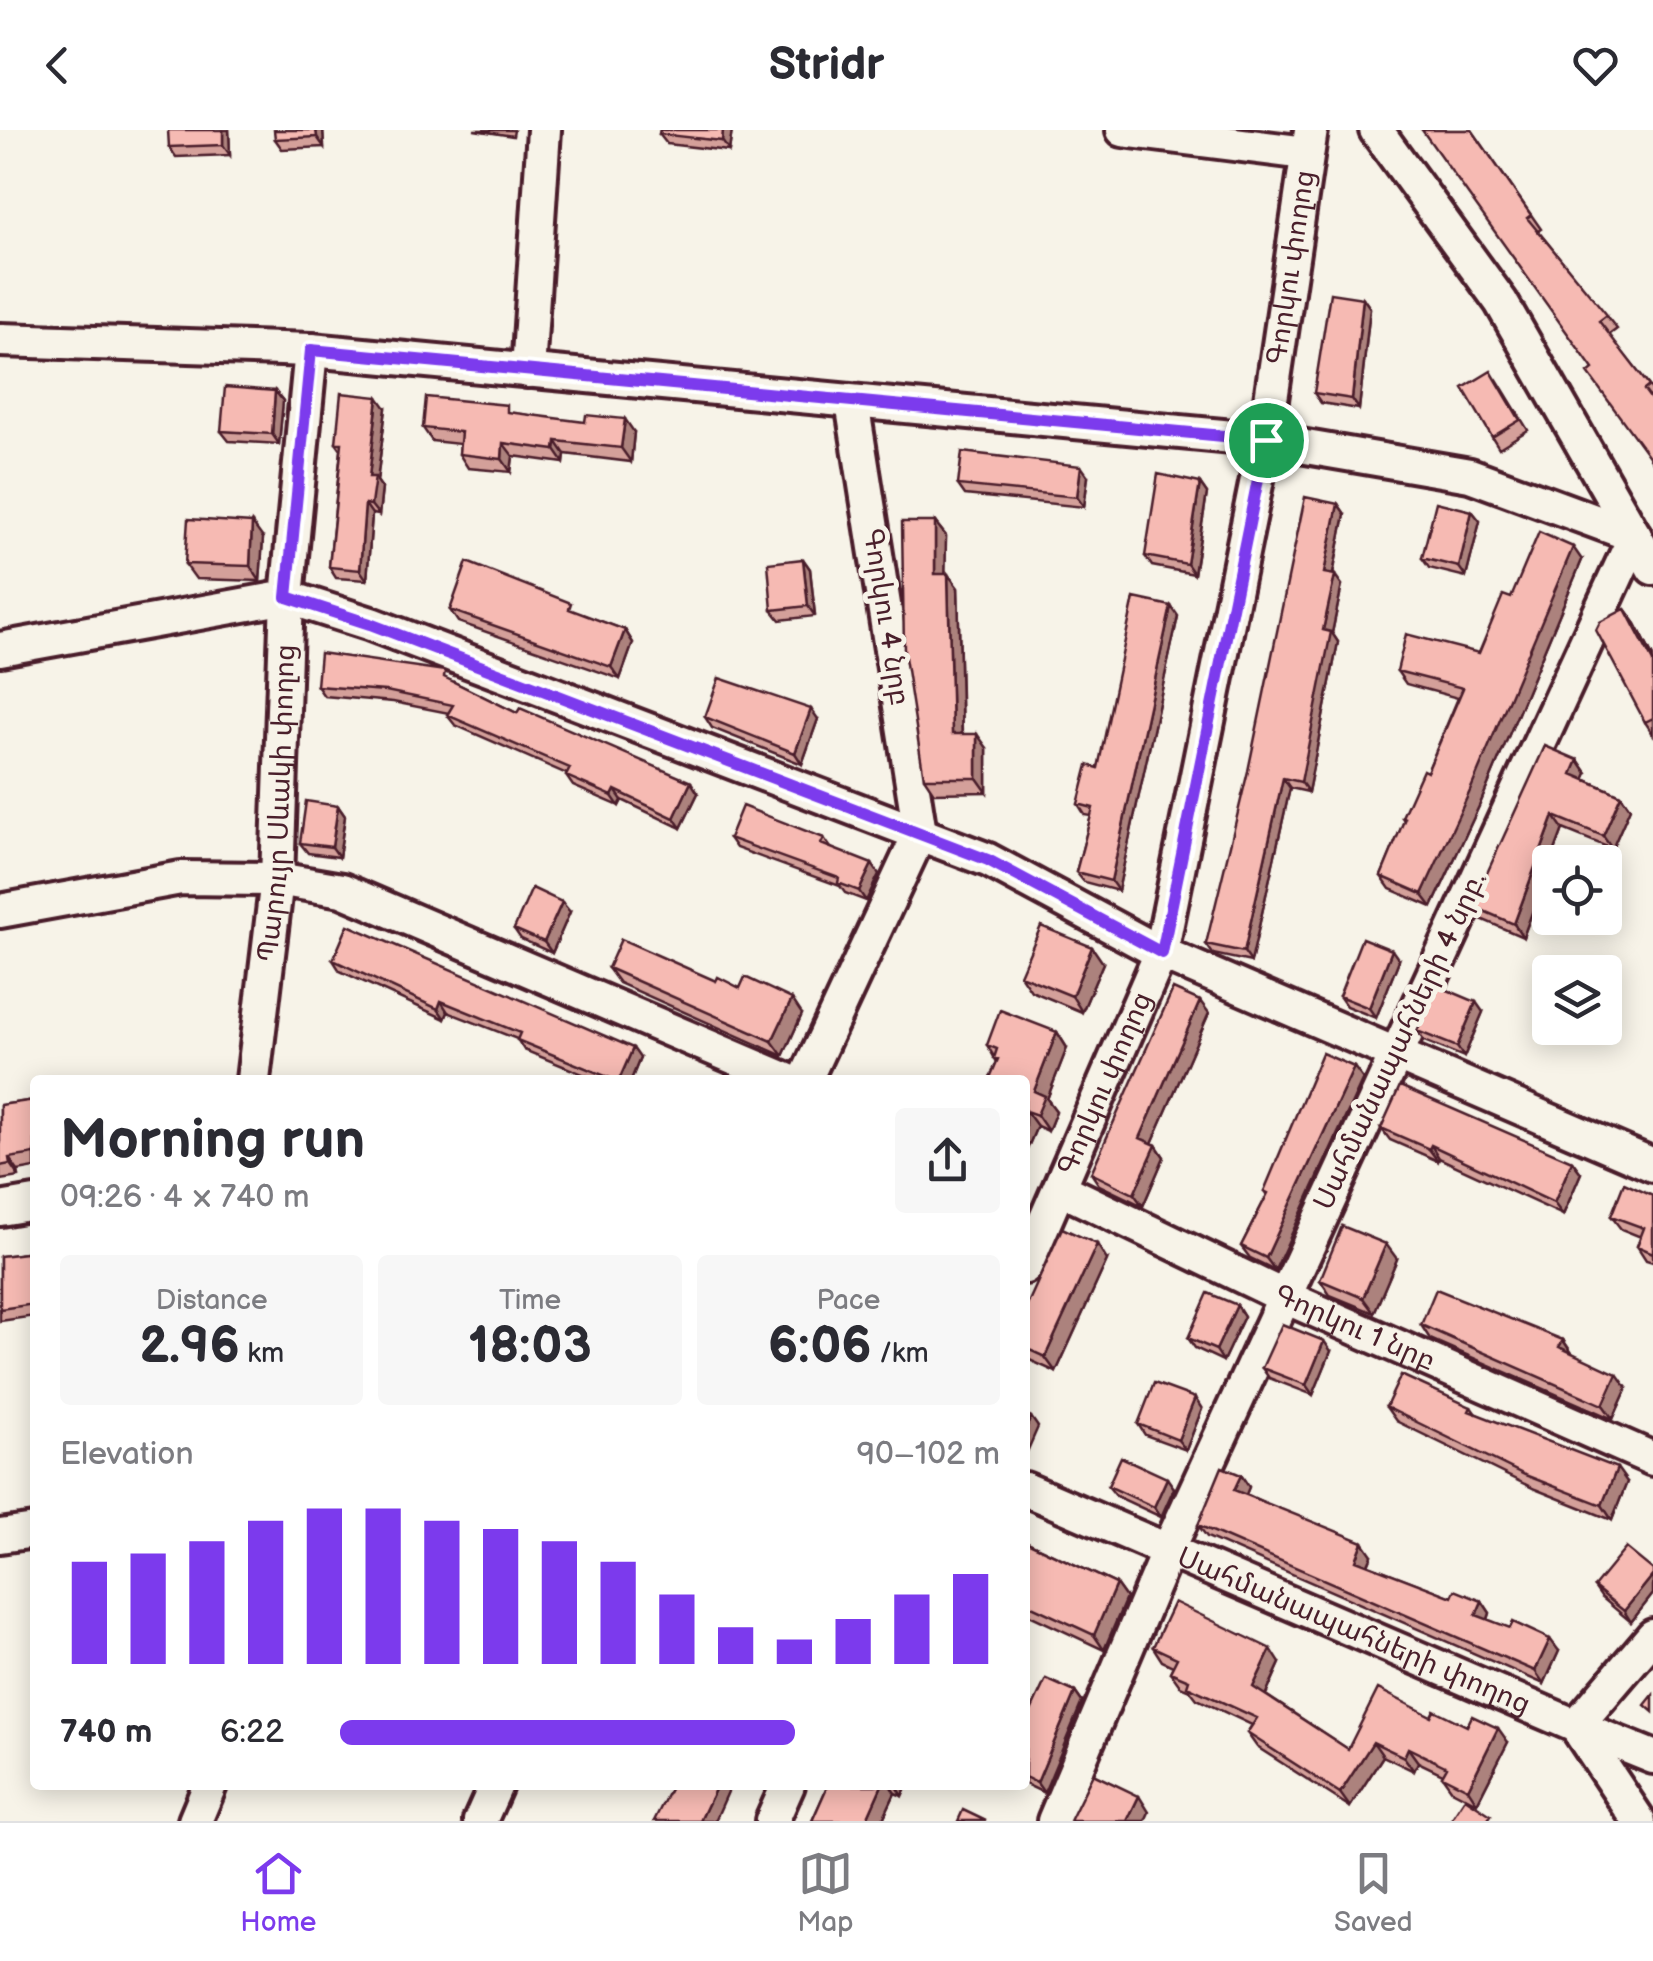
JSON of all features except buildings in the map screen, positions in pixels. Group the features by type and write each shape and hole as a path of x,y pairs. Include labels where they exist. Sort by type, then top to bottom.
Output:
{"street":[{"path":"528,371 544,130"},
{"path":"1123,130 1308,142"},
{"path":"1376,130 1500,302 1653,568"},
{"name":"Գորկու փողոց","path":"1030,1256 1162,953 1266,440 1308,142"},
{"path":"0,340 311,350 1266,440 1470,475 1635,536"},
{"name":"Պարույր Սևակի փողոց","path":"254,1075 277,879 287,597 311,350"},
{"name":"Գորկու 4 նրբ","path":"852,402 920,833"},
{"name":"Սահմանապահների 4 նրբ.","path":"1054,1821 1169,1548 1394,1052 1635,536"},
{"path":"0,649 287,597 370,624 988,860 1162,953 1653,1165"},
{"path":"807,1075 920,833"},
{"path":"0,910 181,878 277,879 342,890 775,1075"},
{"name":"Գորկու 1 նրբ","path":"1061,1189 1283,1296 1653,1459"},
{"path":"0,1209 30,1204"},
{"name":"Սահմանապահների փողոց","path":"1030,1491 1653,1757"},
{"path":"0,1536 30,1532"},
{"path":"1639,1821 1576,1726 1653,1636"},
{"path":"195,1821 208,1790"},
{"path":"480,1821 494,1790"},
{"path":"772,1821 786,1790"}],"route":[{"path":"311,350 1266,440 1162,953 988,860 370,624 287,597 311,350"}]}
